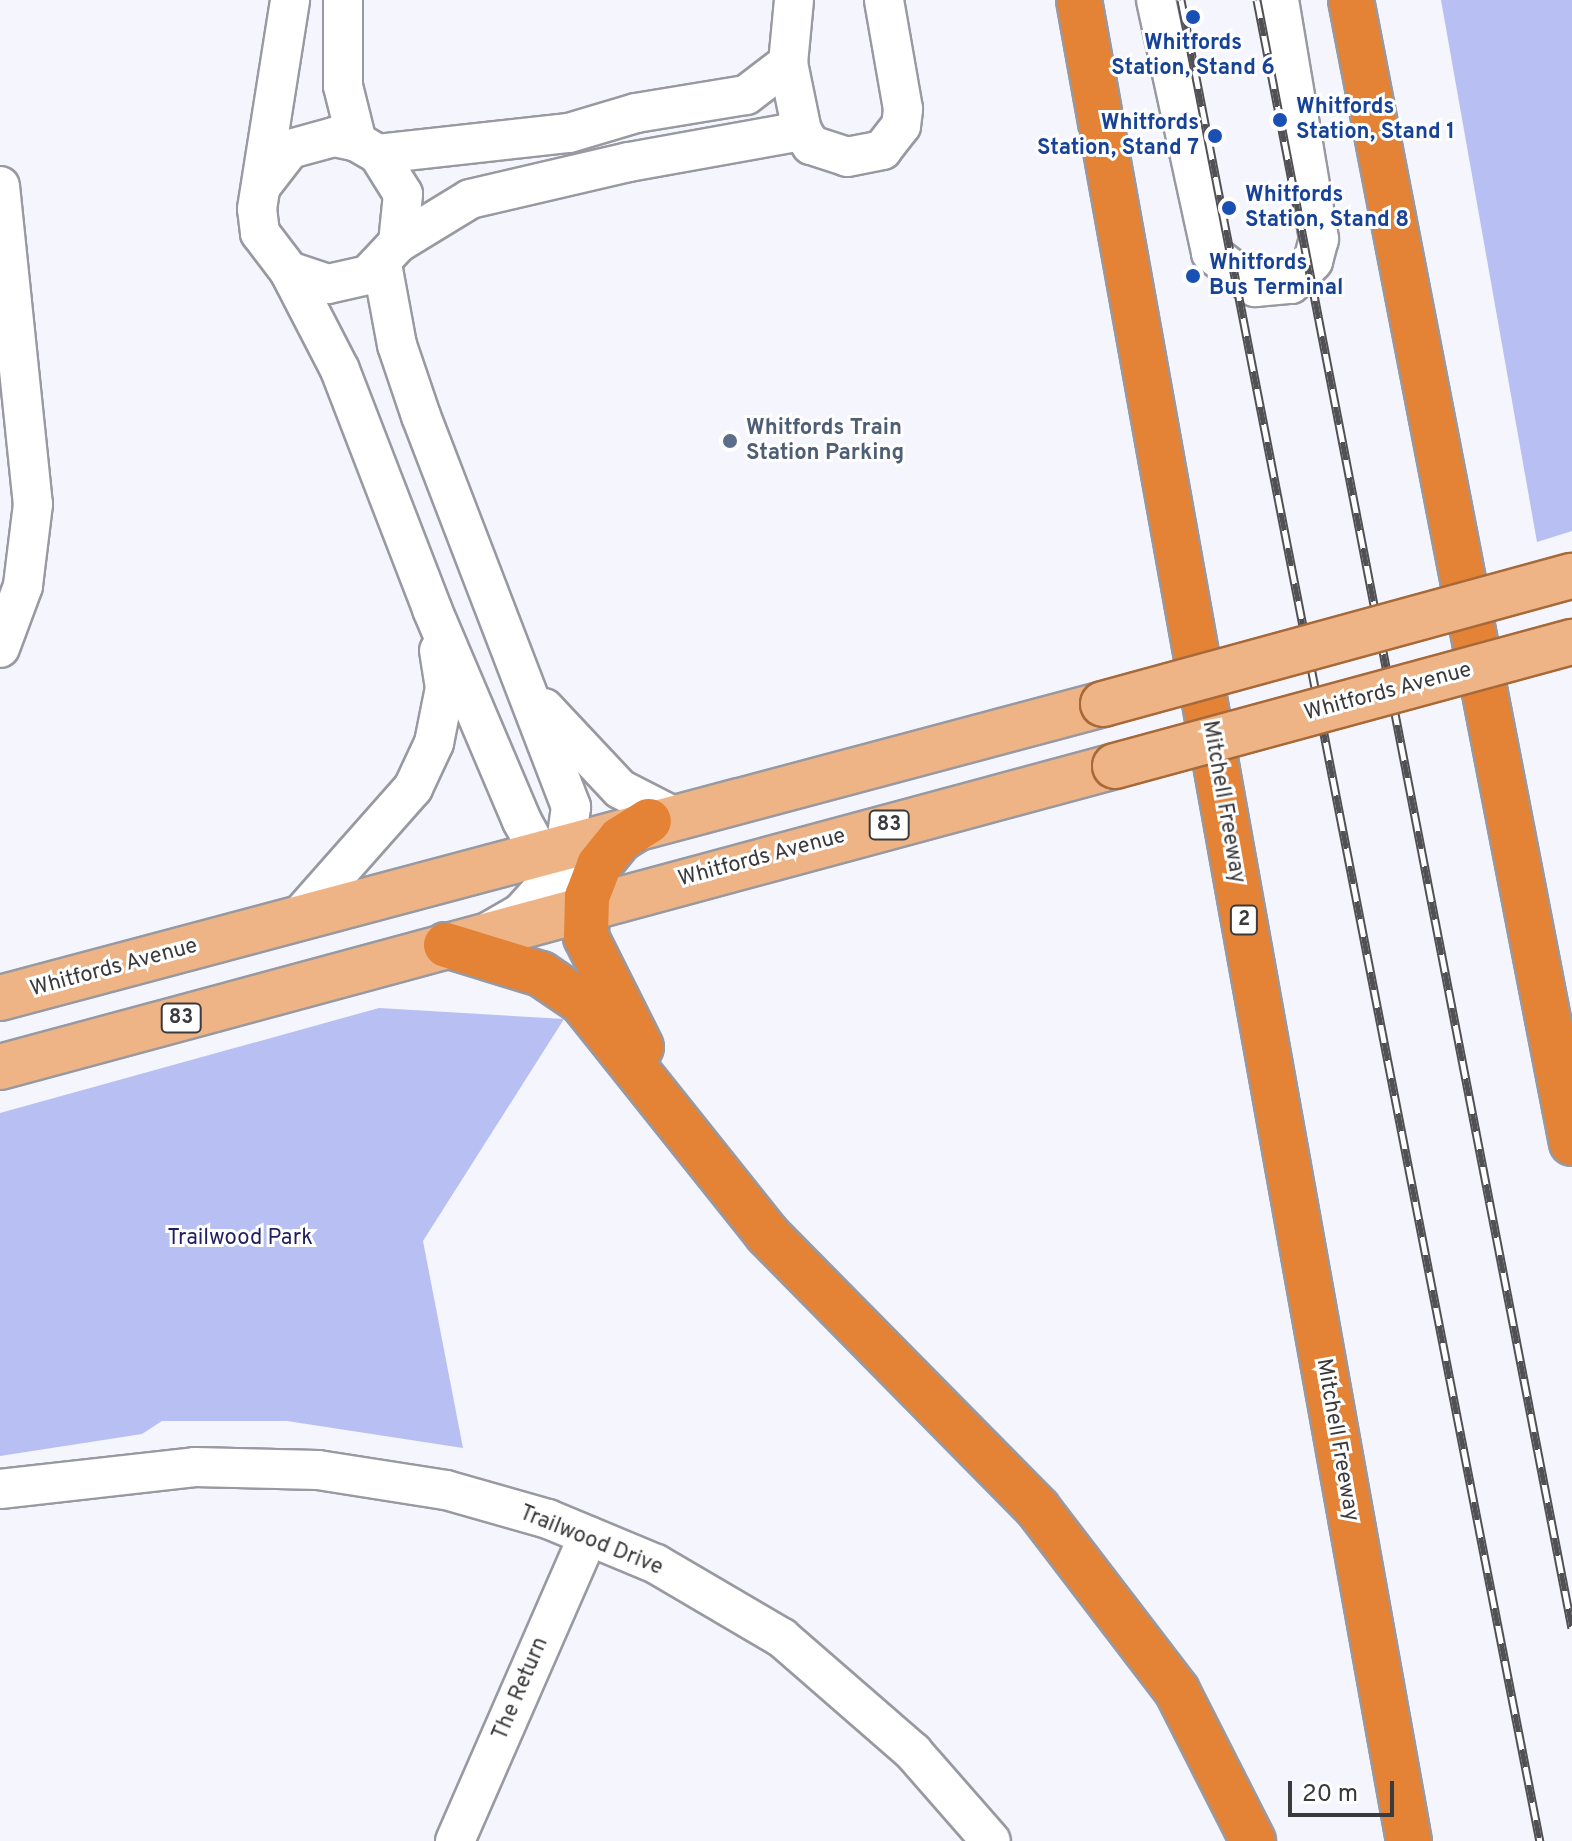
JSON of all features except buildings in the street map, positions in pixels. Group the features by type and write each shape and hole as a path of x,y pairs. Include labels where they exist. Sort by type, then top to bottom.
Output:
{"highway":[{"name":"Mitchell Freeway","path":"1079,0 1409,1841"},
{"path":"1351,0 1572,1143"},
{"path":"660,818 562,873 682,1132"},
{"path":"466,939 541,974 582,1002 682,1132 767,1234 1038,1509 1177,1691 1253,1841"}],"main road":[{"path":"660,818 1103,704 1572,576"},
{"name":"Whitfords Avenue","path":"0,998 298,918 562,873 663,884 1572,642"},
{"name":"Whitfords Avenue","path":"0,1067 466,939 562,873"}],"street":[{"path":"290,0 257,209 260,233 289,271 340,370 432,609 562,873"},
{"path":"343,0 343,86 367,148 403,194 390,253 397,345 421,416 571,807 562,873"},
{"path":"794,0 788,63 802,131 811,145 847,157 882,150 893,140 903,109 884,0"},
{"path":"1156,0 1211,253 1255,287 1291,284 1313,261 1319,239 1279,0"},
{"path":"262,185 290,149 322,139 367,148 569,133 636,113 746,95 788,63"},
{"path":"289,271 328,284 348,282 470,199 629,162 802,131"},
{"path":"0,186 33,504 23,586 0,648"},
{"path":"298,918 406,799 434,743 445,688 432,609"},
{"path":"529,691 620,789 660,818"},
{"name":"Trailwood Drive","path":"0,1489 195,1467 318,1470 446,1490 548,1519 656,1564 782,1638 913,1752 991,1841"},
{"name":"The Return","path":"455,1841 588,1536"}],"green space":[{"path":"1441,0 1572,0 1572,531 1537,542"},
{"name":"Trailwood Park","path":"379,1008 564,1019 423,1241 463,1448 287,1421 162,1421 142,1434 0,1456 0,1113"}],"railway":[{"path":"1181,0 1540,1841"},
{"path":"1257,0 1572,1628"}],"place":[{"name":"Whitfords Station, Stand 6","path":"1193,17"},
{"name":"Whitfords Station, Stand 1","path":"1280,120"},
{"name":"Whitfords Station, Stand 7","path":"1215,136"},
{"name":"Whitfords Station, Stand 8","path":"1229,208"},
{"name":"Whitfords Bus Terminal","path":"1193,276"},
{"name":"Whitfords Train Station Parking","path":"730,441"}]}
